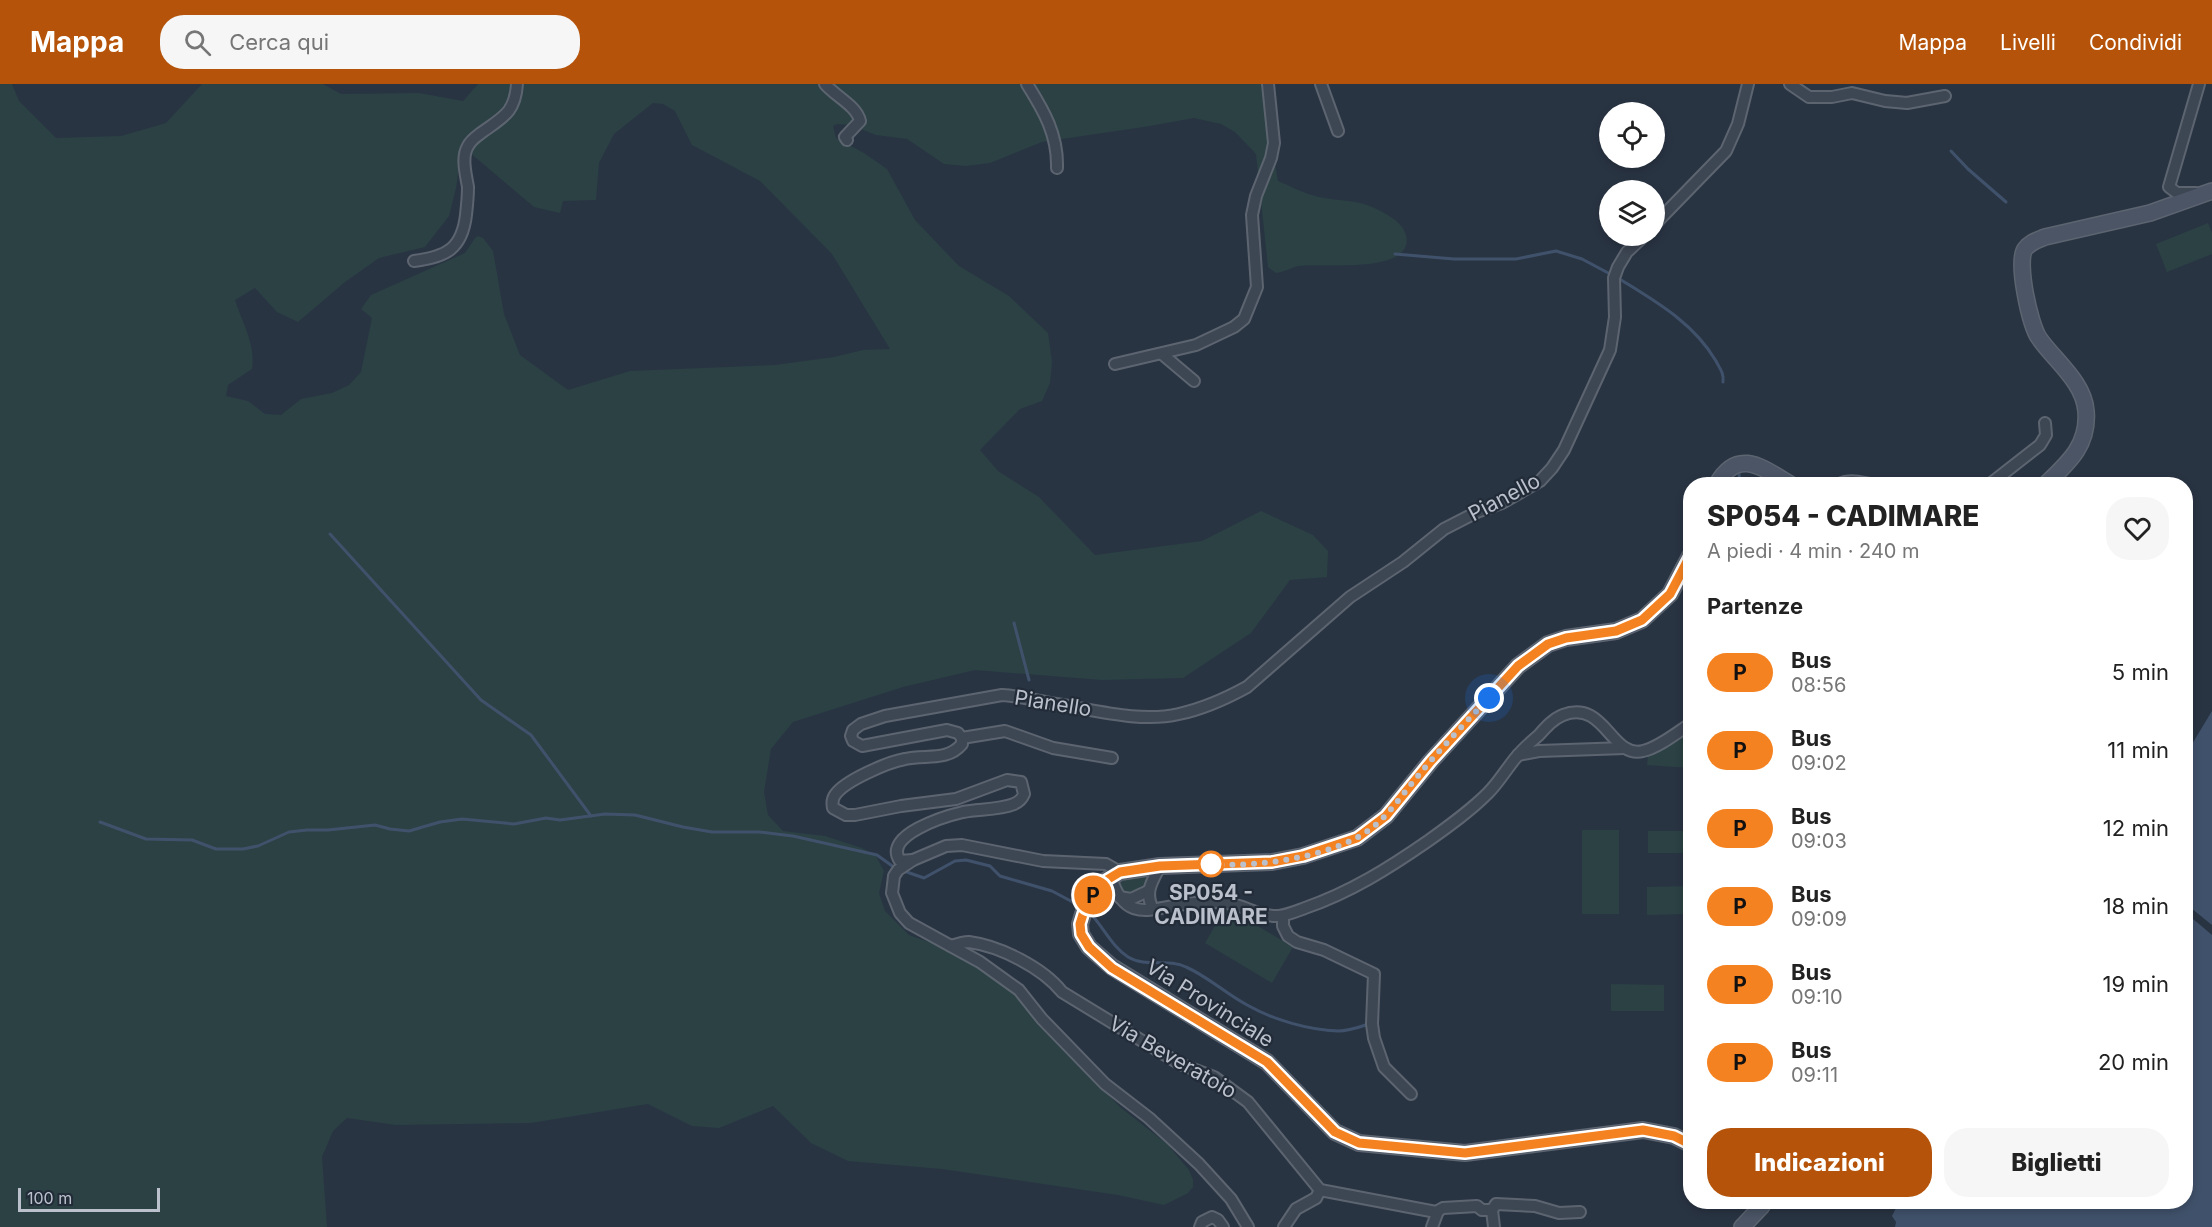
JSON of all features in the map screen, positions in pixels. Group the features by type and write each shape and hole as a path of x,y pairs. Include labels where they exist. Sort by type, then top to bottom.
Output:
{"main road":[{"path":"2053,477 2075,456 2086,425 2086,408 2076,384 2034,330 2022,267 2025,249 2045,237 2150,213 2212,191"},
{"path":"1721,477 1738,463 1747,463 1755,464 1778,477"},
{"path":"1116,874 1160,866 1272,862 1303,856 1357,838 1386,816 1431,761 1518,666 1548,644 1566,638 1616,631 1642,620 1670,594 1683,569"},
{"name":"Via Provinciale","path":"1116,874 1096,892 1087,905 1080,924 1081,934 1089,947 1106,963 1267,1062 1335,1132 1359,1143 1465,1153 1643,1130 1674,1136 1683,1140"},
{"path":"1742,1227 1759,1209"}],"street":[{"path":"414,261 440,256 448,252 461,237 465,229 468,189 465,154 474,139 509,112 515,101 518,84"},
{"path":"825,84 858,114 860,122 846,134 847,140"},
{"path":"1027,84 1054,135 1057,168"},
{"path":"1115,364 1196,345 1234,327 1244,319 1253,299 1258,276 1252,215 1274,143 1268,84"},
{"path":"1321,84 1338,131"},
{"path":"1665,214 1726,152 1738,124 1749,84"},
{"path":"1790,84 1809,97 1832,97 1852,93 1885,101 1907,103 1945,96"},
{"path":"2199,84 2169,186 2177,193 2188,194 2212,185"},
{"name":"Pianello","path":"962,738 958,733 947,730 862,746 853,741 850,736 853,730 861,724 885,716 1002,695 1021,696 1114,714 1148,717 1179,714 1229,697 1247,687 1272,667 1350,597 1403,562 1444,529 1477,512 1502,503 1540,481 1564,450 1610,350 1615,318 1614,278 1617,267 1633,246"},
{"path":"1162,354 1194,381"},
{"path":"1999,477 2040,445 2046,435 2045,423"},
{"path":"1248,1227 1231,1199 1199,1164 1149,1118 1106,1084 1042,1019 1019,990 980,962 909,923 900,913 892,893 894,876 898,870 913,860 946,846 962,845 1044,861 1106,864 1116,874 1115,892 1135,910 1225,902 1262,915 1283,916 1322,902 1389,869 1475,807 1497,784 1518,755 1547,725 1563,715 1579,713 1592,717 1605,726 1617,742 1634,752 1648,750 1683,728"},
{"path":"913,860 900,861 897,857 897,850 903,838 914,830 960,813 1013,804 1024,794 1021,782 1007,780 956,799 855,815 846,815 833,808 834,795 853,781 904,759 950,754 962,744 962,738 1005,731 1053,748 1112,758"},
{"path":"1518,755 1539,751 1625,748"},
{"path":"1153,909 1148,901 1148,891 1160,866"},
{"path":"1119,897 1126,900 1131,899 1148,891"},
{"path":"1283,916 1283,926 1288,936 1297,942 1324,950 1374,975 1372,1024 1383,1067 1411,1094"},
{"name":"Via Beveratoio","path":"951,946 970,942 1008,954 1047,975 1062,992 1180,1064 1214,1077 1248,1102 1320,1190"},
{"path":"1284,1227 1296,1209 1316,1198 1320,1190 1438,1211 1443,1208 1478,1206 1482,1210 1492,1209"},
{"path":"1494,1227 1492,1209 1496,1204 1535,1206 1558,1213 1580,1212"},
{"path":"1432,1227 1438,1211"},
{"path":"1200,1227 1202,1222 1212,1217 1218,1220 1223,1227"}],"green space":[{"path":"0,84 12,84 19,101 56,138 121,136 166,123 202,84 323,84 341,94 419,93 463,101 478,84 1261,84 1278,181 1319,197 1367,205 1390,216 1404,230 1405,248 1396,256 1382,262 1298,266 1276,273 1268,267 1256,154 1235,132 1221,124 1194,118 1042,142 990,163 966,166 944,164 907,139 876,135 851,125 833,126 836,138 887,169 915,220 959,266 1009,296 1048,333 1052,362 1050,383 1042,401 1020,409 980,450 998,471 1039,497 1095,555 1202,541 1261,511 1313,535 1328,551 1327,577 1290,580 1251,633 1183,678 1102,680 975,670 903,687 793,722 771,749 764,792 768,815 783,831 825,836 862,848 876,856 884,871 879,893 885,911 909,935 937,945 978,968 1013,992 1066,1052 1120,1107 1167,1144 1189,1170 1193,1187 1188,1193 1164,1205 1118,1195 942,1169 848,1161 811,1143 773,1106 719,1128 692,1126 648,1104 531,1123 396,1125 347,1118 333,1131 322,1157 327,1227 0,1227","holes":["653,103 663,104 675,111 692,145 760,181 832,254 890,349 863,350 834,357 775,365 630,371 568,390 520,355 504,314 493,251 483,238 478,236 465,253 371,295 361,309 372,318 361,372 349,385 332,393 301,399 281,415 265,414 248,401 226,396 228,385 252,369 253,360 248,334 235,300 255,288 277,312 298,322 345,282 379,258 425,247 449,216 462,146 534,207 560,213 563,201 596,200 599,163 614,134"]},
{"path":"2208,223 2212,233 2212,254 2167,272 2156,244"},
{"path":"1683,733 1683,768 1647,765 1648,755"},
{"path":"1582,830 1619,830 1619,914 1582,914"},
{"path":"1648,831 1683,831 1683,853 1648,853"},
{"path":"1146,875 1147,878 1140,891 1128,895 1122,892 1118,885 1125,879"},
{"path":"1683,886 1683,914 1647,915 1647,887"},
{"path":"1226,907 1293,947 1272,983 1205,943"},
{"path":"1611,984 1664,985 1664,1011 1611,1011"}],"water":[{"path":"2212,711 2212,1227 1895,1227 1896,1222 1892,1216 1896,1209 2193,1209 2193,742"}],"pier":[{"path":"2193,910 2212,925 2212,935 2193,919"}],"waterway":[{"path":"1951,151 2006,202"},
{"path":"1395,254 1454,259 1516,259 1556,251 1582,259 1612,275"},
{"path":"1618,278 1646,295 1685,324 1707,347 1722,374 1723,382"},
{"path":"330,534 481,700 531,735 591,816"},
{"path":"1014,623 1029,680"},
{"path":"100,822 146,839 192,840 216,849 243,849 258,846 289,832 307,830 375,825 409,831 440,822 462,819 514,824 546,818 560,820 605,814 635,815 712,832 759,832 793,836 877,855 895,868"},
{"path":"901,870 924,878 955,861 966,860 990,866 1000,876 1052,891 1082,907"},
{"path":"1089,912 1117,948 1128,957 1142,962 1179,964 1241,1002 1269,1016 1304,1026 1338,1031 1369,1024"}],"bus line":[{"name":"P","path":"1683,572 1670,594 1654,612 1642,620 1616,631 1566,638 1548,644 1532,654 1518,666 1418,775 1386,816 1357,838 1303,856 1272,862 1160,866 1120,872 1105,881 1091,897 1080,924 1081,934 1089,947 1112,968 1267,1062 1335,1132 1359,1143 1465,1153 1643,1130 1674,1136 1683,1140"}],"place":[{"name":"SP054 - CADIMARE","path":"1211,864"}],"route":[{"path":"1211,864 1272,862 1303,856 1357,838 1386,816 1418,775 1489,698"}]}
